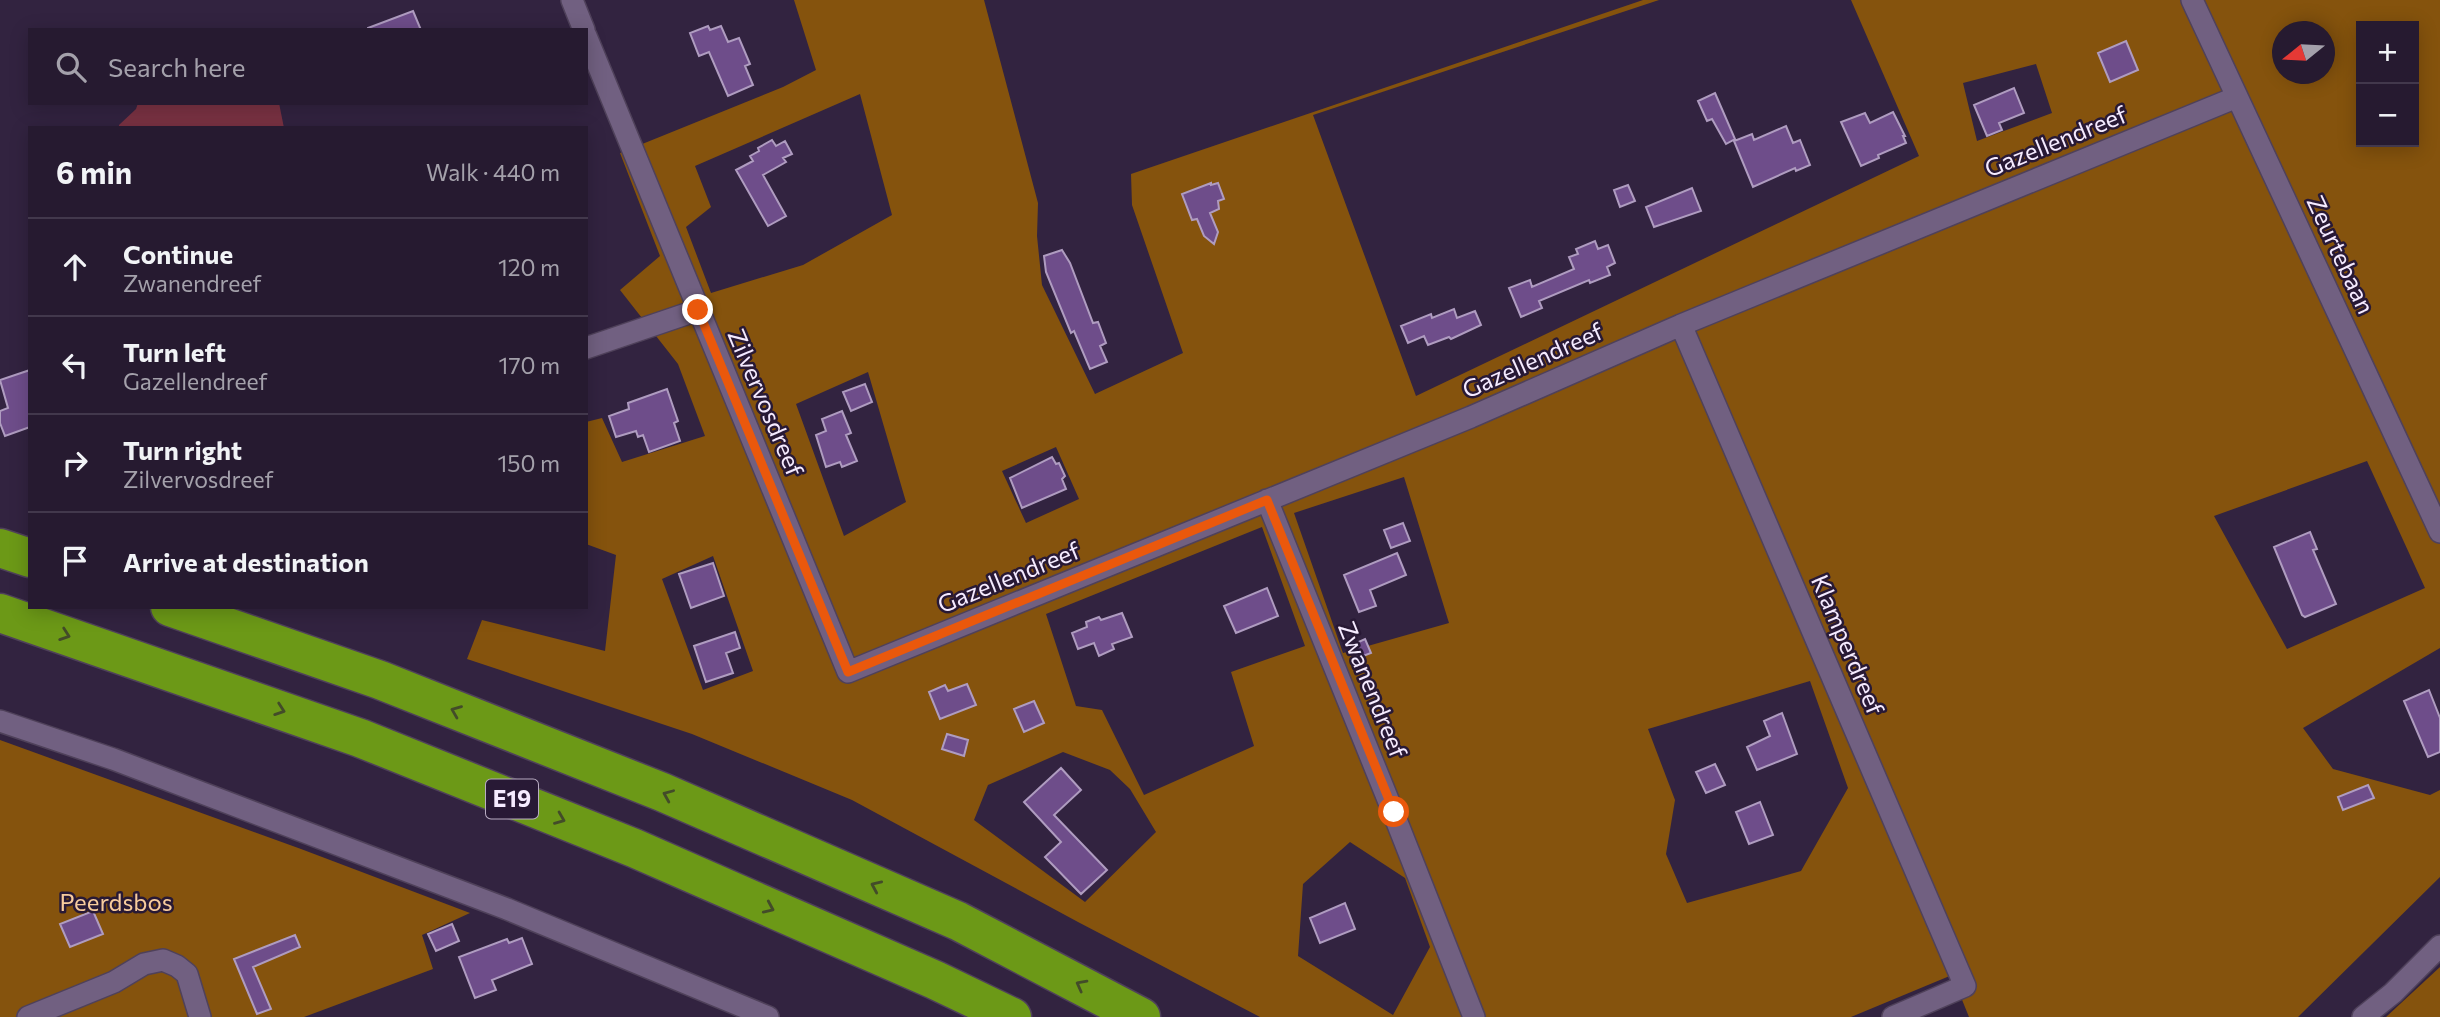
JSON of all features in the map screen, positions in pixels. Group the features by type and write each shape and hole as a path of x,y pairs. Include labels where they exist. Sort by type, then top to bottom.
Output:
{"highway":[{"path":"0,548 28,557"},
{"name":"E19","path":"176,609 380,680 662,792 958,921 1141,1017"},
{"name":"E19","path":"0,613 360,737 634,848 935,980 1012,1017"}],"street":[{"path":"572,0 583,28"},
{"name":"Zeurtebaan","path":"2192,0 2440,532"},
{"name":"Zilvervosdreef","path":"588,41 848,672"},
{"name":"Gazellendreef","path":"848,672 1471,417 1681,325 2237,97"},
{"path":"588,347 698,310"},
{"name":"Klamperdreef","path":"1681,325 1965,986 1893,1017"},
{"name":"Zwanendreef","path":"1267,500 1474,1017"},
{"path":"0,721 113,759 507,909 768,1017"},
{"path":"2363,1017 2393,993 2440,946"},
{"path":"28,1017 114,982 144,964 163,960 187,974 200,1017"}],"green space":[{"path":"794,0 984,0 1038,203 1037,236 1042,285 1095,394 1183,353 1132,205 1131,174 1643,0 1659,0 1313,115 1416,396 1919,156 1851,0 2440,0 2440,648 2303,728 2333,769 2430,795 2440,790 2440,877 2298,1017 1969,1017 1952,975 1851,1017 1260,1017 852,800 692,734 467,659 482,620 605,651 616,555 588,545 588,422 602,418 622,462 705,436 678,364 620,290 660,256 620,153 783,87 816,70","holes":["2036,64 2052,113 1977,141 1963,83","860,94 892,215 803,265 711,293 686,227 711,207 695,166","868,372 906,502 844,536 796,404","1056,447 1079,499 1026,523 1002,471","2367,461 2425,588 2287,649 2214,516","1404,477 1449,623 1343,653 1294,513","1262,527 1305,646 1231,672 1254,746 1144,795 1102,710 1076,706 1046,614","713,556 753,671 703,690 662,579","1810,681 1848,788 1801,871 1687,903 1666,854 1675,800 1648,729","1063,752 1110,770 1130,789 1156,832 1085,902 974,820 988,785","1350,842 1405,878 1430,947 1393,1015 1298,956 1303,884"]},
{"name":"Peerdsbos","path":"0,740 470,913 422,935 433,969 304,1017 0,1017"},
{"path":"2440,967 2440,1017 2386,1017"}],"shaded area":[{"path":"137,105 279,105 284,126 119,126"}],"building":[{"path":"413,11 420,28 368,28"},
{"path":"708,26 710,30 721,26 728,42 739,38 750,64 745,66 753,85 728,96 709,52 699,56 690,33"},
{"path":"2126,41 2138,70 2110,82 2098,53"},
{"path":"2014,88 2024,113 1999,123 2002,130 1987,136 1974,105"},
{"path":"1715,93 1735,139 1726,144 1712,119 1707,121 1698,101"},
{"path":"1893,112 1906,143 1861,166 1841,122 1865,113 1870,123"},
{"path":"1786,126 1793,143 1800,140 1810,165 1796,171 1795,168 1753,187 1734,141 1752,134 1754,140"},
{"path":"772,140 776,146 785,141 792,154 783,158 786,162 763,175 786,216 768,226 736,170 753,161 750,156"},
{"path":"1218,183 1224,199 1218,201 1219,209 1210,213 1218,232 1214,244 1204,236 1197,219 1192,220 1182,194"},
{"path":"1628,185 1635,201 1620,207 1614,190"},
{"path":"1692,188 1701,211 1654,227 1646,207"},
{"path":"1595,241 1598,249 1608,245 1615,263 1607,267 1610,275 1590,283 1589,280 1539,301 1542,308 1521,317 1509,288 1530,280 1532,287 1574,269 1569,257 1578,254 1576,249"},
{"path":"1062,250 1070,263 1093,323 1098,322 1106,343 1100,346 1107,362 1090,369 1074,331 1071,333 1046,272 1044,256"},
{"path":"1454,309 1457,318 1475,311 1481,325 1451,339 1449,337 1428,345 1424,336 1408,343 1401,326 1431,314 1432,318"},
{"path":"28,371 28,428 5,436 0,423 0,411 8,408 0,380"},
{"path":"865,384 872,402 851,411 843,392"},
{"path":"667,389 678,421 674,423 680,441 649,452 643,435 638,437 636,431 616,437 609,416 629,409 628,403"},
{"path":"842,411 851,433 846,435 857,461 842,467 840,462 826,467 816,435 826,431 822,419"},
{"path":"1052,457 1056,464 1059,463 1065,476 1062,479 1066,489 1022,508 1010,478"},
{"path":"1403,523 1410,541 1391,548 1384,530"},
{"path":"2310,532 2317,549 2313,550 2336,604 2305,617 2274,547"},
{"path":"1397,553 1406,575 1370,590 1376,606 1359,612 1344,575"},
{"path":"713,563 724,596 691,608 679,574"},
{"path":"1267,588 1278,616 1236,633 1224,606"},
{"path":"1122,613 1132,637 1112,644 1114,649 1099,656 1094,643 1078,649 1072,633 1087,627 1086,622"},
{"path":"735,632 740,648 726,653 733,673 706,682 694,646"},
{"path":"1365,639 1371,653 1358,658 1352,645"},
{"path":"967,684 976,705 940,719 929,692 945,685 948,691"},
{"path":"2429,690 2440,718 2440,752 2428,757 2404,701"},
{"path":"1034,701 1044,723 1024,732 1014,709"},
{"path":"1782,713 1797,754 1757,770 1747,747 1770,736 1764,721"},
{"path":"947,734 968,740 964,756 942,749"},
{"path":"1715,764 1725,785 1706,793 1696,772"},
{"path":"1061,768 1081,790 1054,815 1107,870 1081,894 1045,857 1061,842 1024,802"},
{"path":"2368,785 2374,798 2343,810 2338,797"},
{"path":"1760,802 1773,835 1749,844 1736,812"},
{"path":"1345,903 1355,929 1320,943 1310,918"},
{"path":"93,911 103,934 70,947 60,924"},
{"path":"452,924 459,941 436,951 428,934"},
{"path":"295,935 300,947 253,967 271,1009 257,1014 234,959"},
{"path":"522,938 532,964 492,980 496,990 475,998 459,957 507,939 509,943"}],"route":[{"path":"698,310 848,672 1267,500 1394,812"}]}
